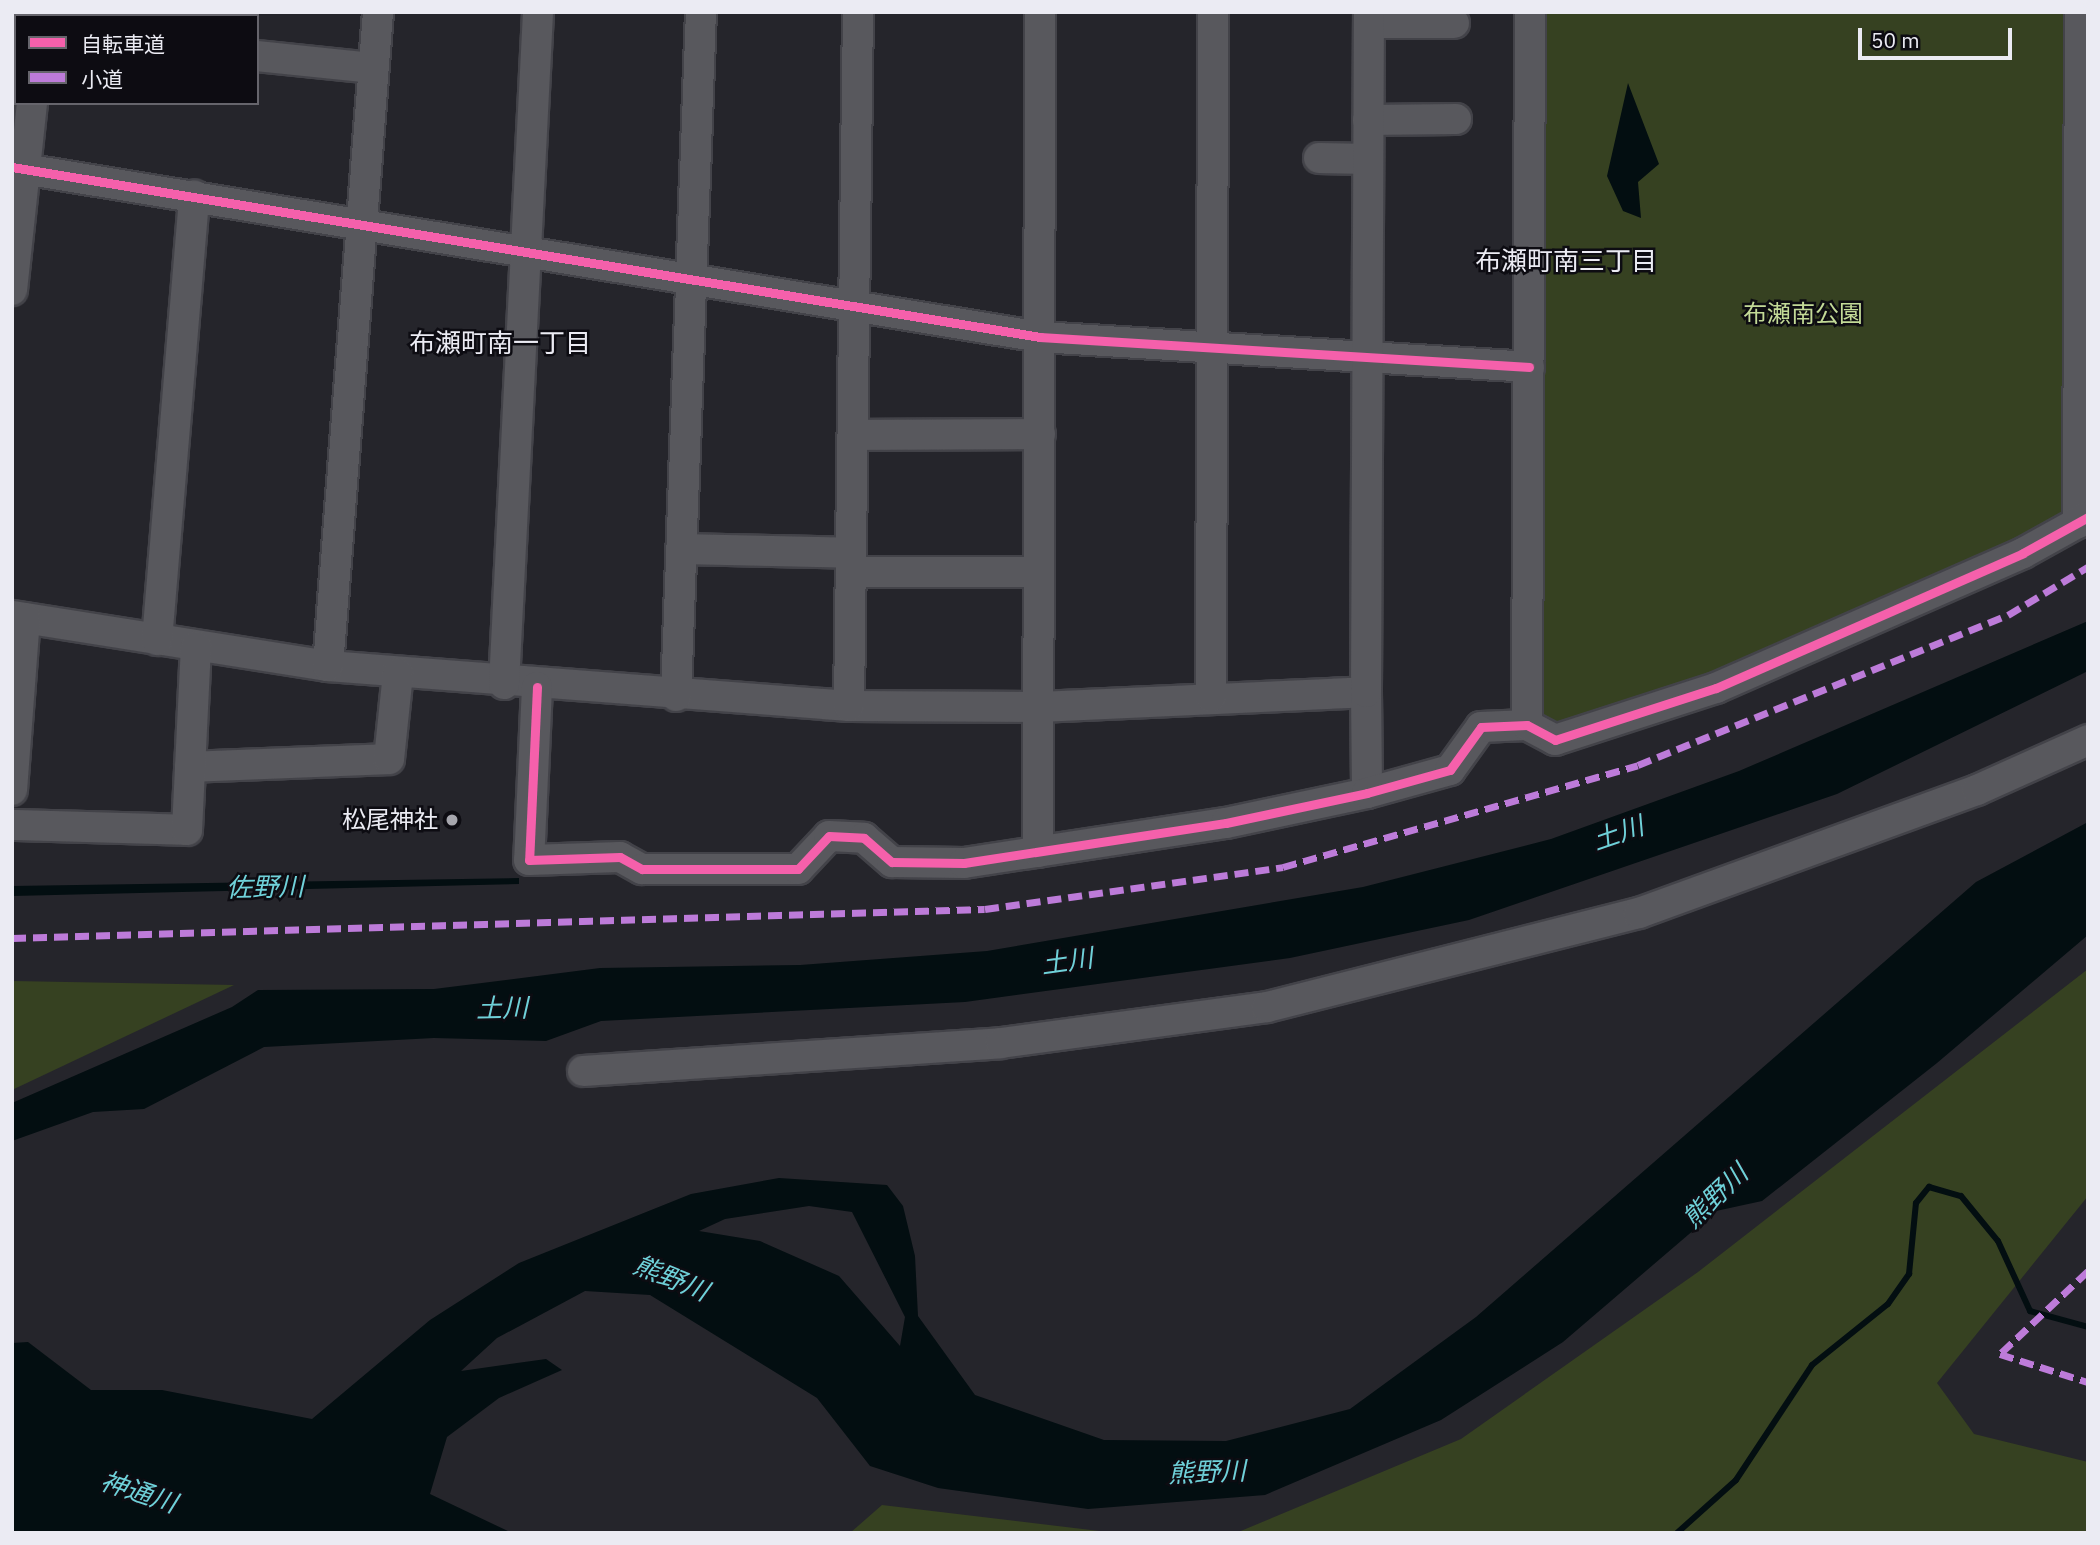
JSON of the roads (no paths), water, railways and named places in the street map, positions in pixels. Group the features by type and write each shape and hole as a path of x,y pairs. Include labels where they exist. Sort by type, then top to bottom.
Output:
{"street":[{"path":"328,666 377,12"},
{"path":"504,684 538,12"},
{"path":"676,696 689,276 701,12"},
{"path":"849,706 858,12"},
{"path":"1038,852 1040,12"},
{"path":"1211,697 1213,12"},
{"path":"1527,724 1530,12"},
{"path":"537,687 528,859 620,857 642,869 798,869 829,836 864,838 892,862 964,863 1226,824 1367,793 1450,770 1481,727 1527,724 1555,740 1687,691 1821,635 2083,520 2080,12"},
{"path":"1367,793 1369,17 1454,23"},
{"path":"259,56 373,68"},
{"path":"12,290 19,166 32,105"},
{"path":"1368,120 1456,119"},
{"path":"1319,158 1367,159"},
{"path":"19,166 361,221 1040,337 1529,367"},
{"path":"157,640 194,195"},
{"path":"853,435 1040,435"},
{"path":"681,549 851,563 1039,572"},
{"path":"12,790 19,617 328,666 537,687 849,706 1039,707 1211,697 1366,692"},
{"path":"12,825 187,830 196,646"},
{"path":"190,767 389,759 398,673"},
{"path":"583,1071 1001,1043 1292,1001 1639,913 1977,790 2088,740"}],"water":[{"path":"1628,83 1659,164 1638,182 1641,218 1623,211 1607,176"},
{"name":"土川","path":"2088,621 2088,671 1837,794 1469,920 1290,958 965,1002 601,1021 546,1041 434,1038 264,1047 144,1109 93,1112 12,1141 12,1103 232,1007 258,990 434,989 600,968 800,965 987,951 1363,887 1551,839 1739,771"},
{"path":"2088,822 2088,935 1937,1063 1762,1201 1716,1211 1563,1342 1441,1420 1265,1495 1088,1509 938,1488 870,1466 817,1398 650,1295 585,1291 497,1338 461,1371 546,1359 562,1370 499,1398 447,1437 430,1494 512,1533 12,1533 12,1343 28,1342 91,1390 162,1390 312,1419 430,1320 519,1263 691,1194 779,1178 887,1185 903,1206 915,1256 918,1316 975,1395 1104,1440 1226,1441 1350,1409 1476,1317 1976,882","holes":["809,1206 852,1212 905,1317 900,1346 839,1276 760,1241 699,1231 725,1219"]},
{"name":"佐野川","path":"519,878 519,884 12,896 12,886"}],"waterway":[{"path":"1677,1533 1736,1480 1812,1365 1888,1304 1909,1274 1916,1203 1929,1187 1961,1196 1998,1241 2030,1311 2088,1327"}],"place":[{"name":"松尾神社","path":"452,820"}],"district":[{"name":"布瀬町南三丁目","path":"1566,261"},
{"name":"布瀬町南一丁目","path":"500,343"}],"park label":[{"name":"布瀬南公園","path":"1803,314"}],"water label":[{"name":"熊野川","path":"1715,1196"},
{"name":"熊野川","path":"671,1278"},
{"name":"熊野川","path":"1207,1472"},
{"name":"神通川","path":"139,1492"}]}
